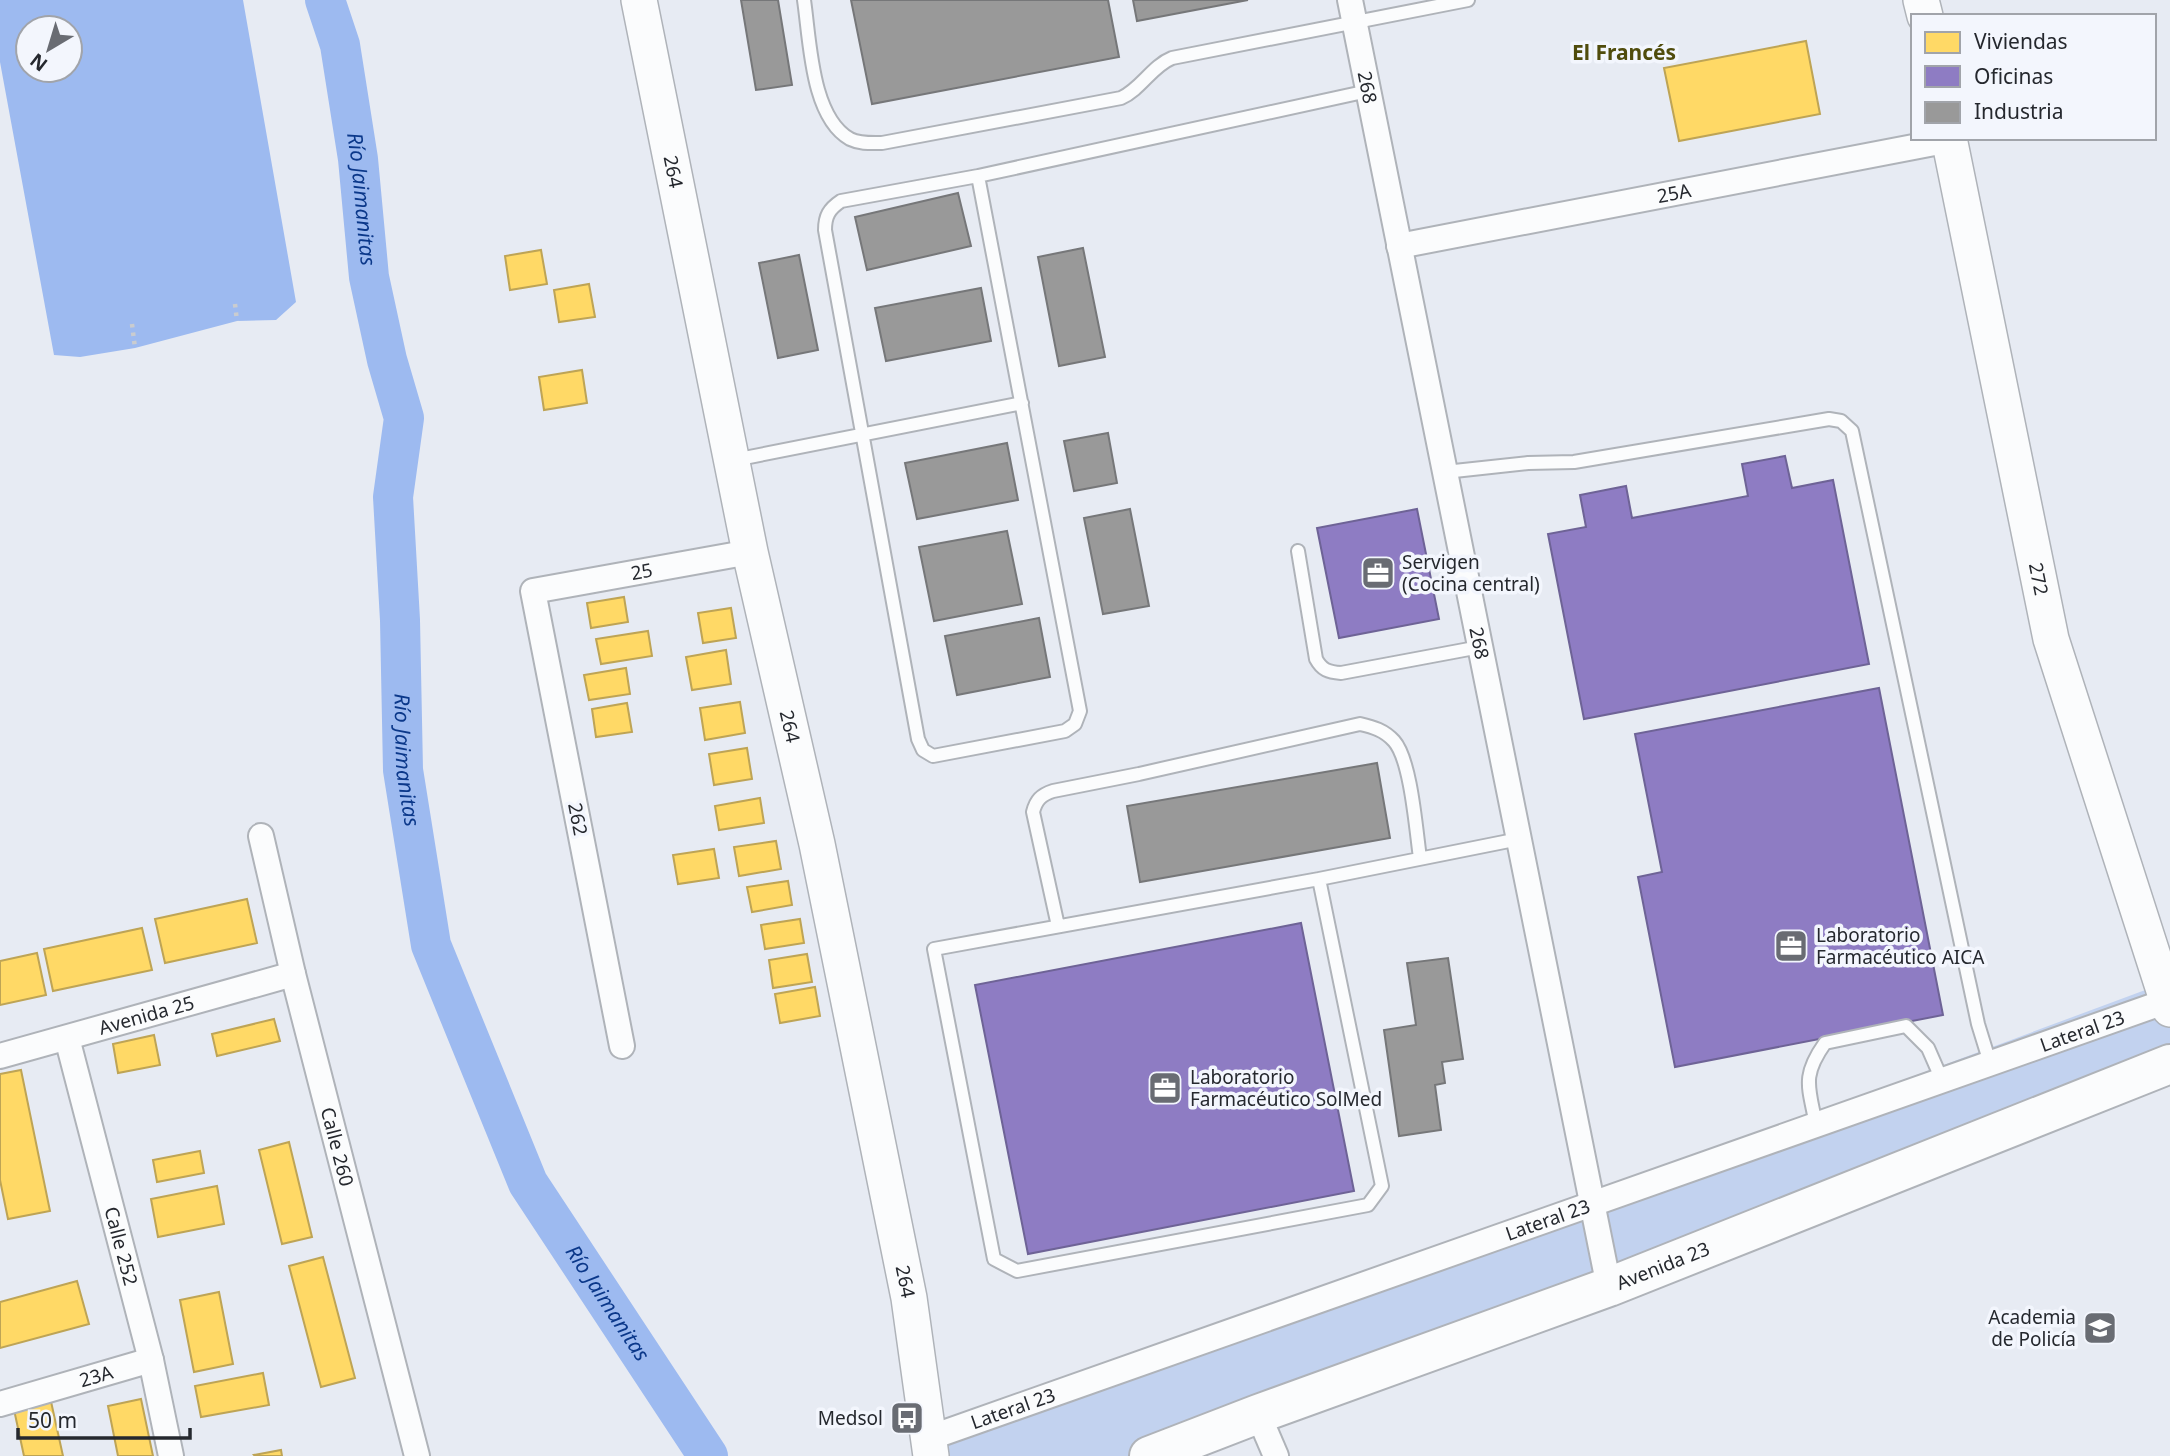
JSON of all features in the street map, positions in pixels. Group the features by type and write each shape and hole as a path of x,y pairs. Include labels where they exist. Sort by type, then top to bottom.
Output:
{"main road":[{"name":"Avenida 23","path":"1149,1456 1609,1287 2170,1064"}],"street":[{"name":"264","path":"639,0 750,552 817,844 907,1285 930,1447"},
{"name":"268","path":"1352,11 1609,1287"},
{"name":"25A","path":"1399,246 1945,140"},
{"name":"272","path":"1950,140 2051,639 2169,1005"},
{"name":"25","path":"533,591 750,552"},
{"name":"262","path":"533,591 622,1046"},
{"name":"Calle 260","path":"261,836 293,974 418,1456"},
{"name":"Avenida 25","path":"0,1056 293,974"},
{"name":"Lateral 23","path":"930,1447 1592,1204 1990,1063 2169,1005"},
{"name":"Calle 252","path":"66,1038 151,1360 171,1456"},
{"name":"23A","path":"0,1404 151,1360"},
{"path":"1258,1414 1276,1456"}],"lane":[{"path":"804,0 814,71 823,105 838,130 852,140 864,143 882,143 1121,98 1133,92 1162,63 1172,58 1352,11 1468,0"},
{"path":"978,176 1080,711 1075,724 1065,731 941,756 927,753 918,739 825,230 827,214 831,207 841,201 978,176 1368,91"},
{"path":"731,460 1022,403"},
{"path":"1445,472 1528,463 1574,462 1829,419 1841,421 1852,431 1978,1024 1990,1063"},
{"path":"1298,551 1316,659 1320,667 1328,672 1340,673 1480,647"},
{"path":"1058,926 1032,812 1041,796 1053,791 1360,724 1378,729 1395,742 1406,766 1420,858"},
{"path":"1319,879 1382,1186 1368,1205 1017,1271 994,1259 934,949 1319,879 1519,839"},
{"path":"1816,1125 1807,1081 1812,1062 1825,1043 1906,1026 1928,1048 1942,1080"}],"path":[{"path":"234,304 237,321"},
{"path":"132,324 135,348"}],"shaded area":[{"path":"2156,986 2170,1021 2170,1064 1129,1456 930,1456 928,1448 1586,1198"}],"water":[{"path":"0,0 243,0 296,302 276,320 237,321 135,348 80,357 54,355 0,62"}],"building: Viviendas":[{"path":"1806,41 1820,114 1679,141 1664,68"},
{"path":"541,250 547,284 510,290 505,256"},
{"path":"589,284 595,317 559,322 554,290"},
{"path":"582,370 587,403 544,410 539,377"},
{"path":"624,597 628,622 591,628 587,603"},
{"path":"731,608 736,638 703,643 698,613"},
{"path":"648,631 652,656 601,664 596,639"},
{"path":"726,650 731,684 692,690 686,657"},
{"path":"626,668 630,694 589,700 584,675"},
{"path":"740,702 745,733 705,740 700,708"},
{"path":"627,703 632,732 596,737 592,709"},
{"path":"747,748 752,779 714,785 709,754"},
{"path":"760,798 764,823 719,830 715,806"},
{"path":"776,841 781,869 739,876 734,847"},
{"path":"714,849 719,878 678,884 673,855"},
{"path":"788,881 792,905 752,912 747,887"},
{"path":"247,899 257,943 165,963 155,919"},
{"path":"800,919 804,943 765,949 761,925"},
{"path":"142,928 152,970 53,991 44,949"},
{"path":"37,953 46,995 0,1005 0,961"},
{"path":"807,954 812,982 773,988 769,960"},
{"path":"815,987 820,1016 780,1023 775,994"},
{"path":"274,1019 280,1041 217,1056 212,1034"},
{"path":"154,1035 160,1065 118,1073 113,1044"},
{"path":"21,1070 50,1211 8,1219 0,1180 0,1074"},
{"path":"289,1142 312,1237 282,1244 259,1150"},
{"path":"200,1151 204,1173 157,1182 153,1160"},
{"path":"217,1186 224,1224 158,1237 151,1199"},
{"path":"323,1257 355,1378 321,1387 289,1266"},
{"path":"77,1281 89,1324 0,1348 0,1302"},
{"path":"219,1292 233,1364 194,1372 180,1300"},
{"path":"263,1373 269,1405 201,1417 195,1386"},
{"path":"50,1397 63,1456 24,1456 13,1405"},
{"path":"141,1399 153,1456 118,1456 108,1406"},
{"path":"281,1450 282,1456 254,1455"}],"building: Oficinas":[{"path":"1785,456 1792,488 1833,480 1869,664 1584,719 1548,534 1586,527 1580,495 1626,486 1632,518 1748,496 1742,464"},
{"name":"Servigen (Cocina central)","path":"1417,509 1439,619 1339,638 1317,528"},
{"name":"Laboratorio Farmacéutico AICA","path":"1879,688 1943,1015 1675,1067 1638,877 1662,872 1635,734"},
{"name":"Laboratorio Farmacéutico SolMed","path":"1301,923 1354,1191 1028,1254 975,985"}],"building: Industria":[{"path":"741,0 778,0 792,85 756,90"},
{"path":"851,0 1108,0 1119,57 872,104"},
{"path":"1133,0 1248,0 1137,21"},
{"path":"958,193 971,246 867,270 855,217"},
{"path":"1083,248 1105,357 1059,366 1038,257"},
{"path":"799,255 818,350 778,358 759,263"},
{"path":"981,288 991,341 886,361 875,308"},
{"path":"1108,433 1117,483 1074,491 1064,441"},
{"path":"1007,443 1018,500 917,519 905,463"},
{"path":"1130,509 1149,606 1103,614 1084,518"},
{"path":"1007,531 1022,604 934,621 919,547"},
{"path":"1039,618 1050,677 957,695 945,636"},
{"path":"1377,763 1390,838 1140,882 1127,806"},
{"path":"1448,958 1463,1059 1442,1062 1445,1083 1435,1085 1441,1130 1399,1136 1384,1030 1416,1025 1407,963"}],"waterway":[{"name":"Río Jaimanitas","path":"325,0 340,45 358,159 369,277 387,360 404,418 393,497 400,620 403,770 431,945 528,1183 708,1456"}],"place":[{"name":"Servigen (Cocina central)","path":"1378,573"},
{"name":"Laboratorio Farmacéutico AICA","path":"1791,946"},
{"name":"Laboratorio Farmacéutico SolMed","path":"1165,1088"},
{"name":"Academia de Policía","path":"2100,1328"},
{"name":"Medsol","path":"907,1418"}],"district":[{"name":"El Francés","path":"1624,53"}]}
